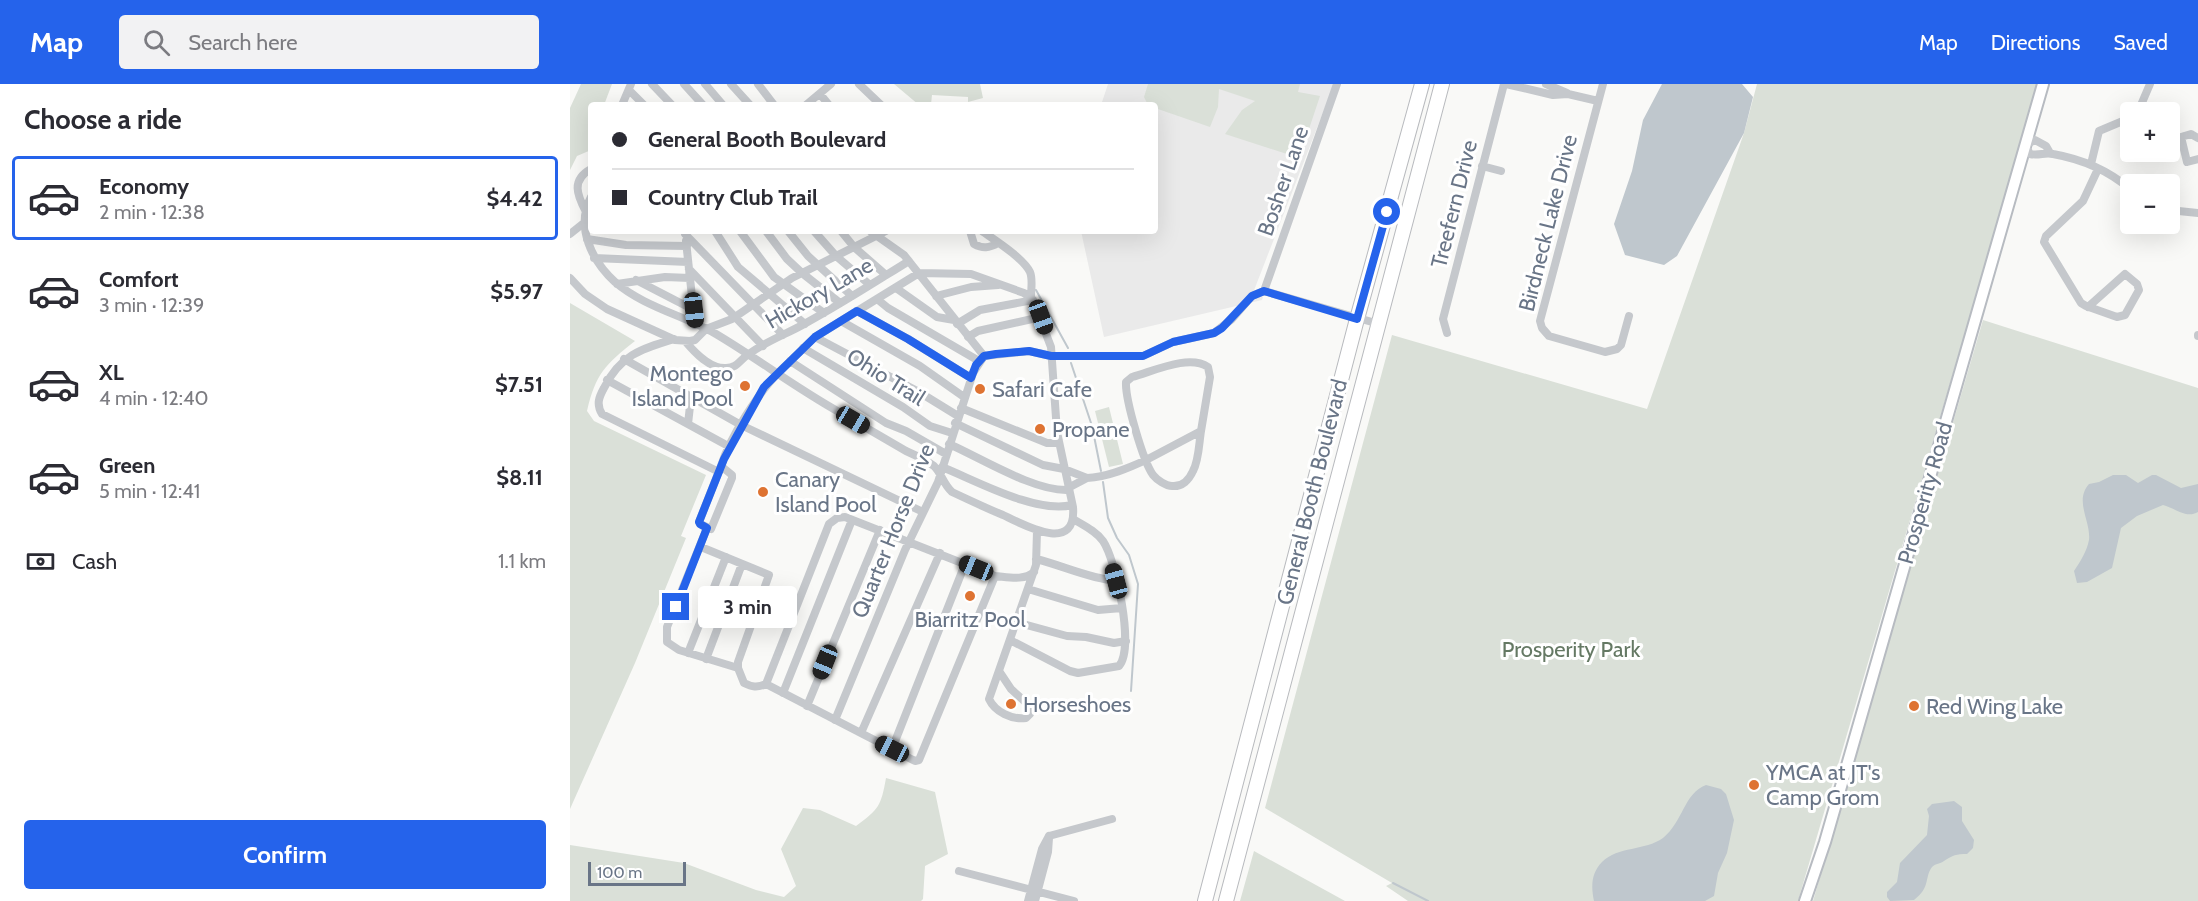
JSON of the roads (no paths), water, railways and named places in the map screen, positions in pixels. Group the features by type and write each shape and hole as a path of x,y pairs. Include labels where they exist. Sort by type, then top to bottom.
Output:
{"highway":[{"name":"General Booth Boulevard","path":"1205,901 1357,319 1422,84"},
{"name":"General Booth Boulevard","path":"1226,901 1442,84"}],"street":[{"path":"652,84 669,102"},
{"path":"684,84 700,102"},
{"path":"705,84 720,102"},
{"path":"731,84 747,102"},
{"path":"758,84 772,102"},
{"path":"810,102 831,84"},
{"path":"859,84 878,102"},
{"name":"Bosher Lane","path":"1264,291 1337,84"},
{"path":"1505,84 1553,95 1568,94"},
{"name":"Treefern Drive","path":"1447,333 1443,319 1505,84"},
{"path":"1546,84 1568,94 1598,101"},
{"name":"Birdneck Lake Drive","path":"1603,84 1540,321 1542,328 1549,336 1605,352 1617,349 1621,345 1629,316"},
{"name":"Prosperity Road","path":"1805,901 1825,842 2043,84"},
{"path":"2142,102 2150,84"},
{"path":"623,102 630,87 642,102"},
{"path":"820,94 827,102"},
{"path":"2088,307 2126,274 2139,286 2125,315 2121,317 2088,307 2081,303 2044,242 2046,236 2083,201 2094,167 2099,131 2120,122"},
{"path":"2198,138 2191,134 2181,137 2187,162 2198,159"},
{"path":"2025,145 2030,154 2040,156 2050,153 2094,167 2120,181"},
{"path":"1482,166 1501,171"},
{"path":"588,171 581,176 576,188 587,218 587,239 594,258 617,284 637,298 706,329 836,411 941,471 1036,504 1055,507 1072,505"},
{"path":"2180,213 2198,213"},
{"path":"570,234 587,218"},
{"path":"685,234 695,325"},
{"path":"687,234 783,335"},
{"path":"718,234 738,267 805,324"},
{"path":"742,234 774,277 824,313"},
{"path":"768,234 787,259 840,303"},
{"path":"790,234 808,256 852,296"},
{"path":"817,234 836,256 870,285"},
{"path":"843,234 854,247 886,275"},
{"path":"570,278 585,294 607,309 674,339 695,340 706,329 735,317 802,273 854,247 872,234"},
{"path":"874,234 909,261 968,337 981,358"},
{"path":"971,234 974,244 979,246 990,247 998,243"},
{"path":"941,471 944,485 952,492 1037,531 1059,533 1069,528 1073,519 1059,443 1051,347 1032,298 1030,272 1019,260 986,234"},
{"path":"587,239 626,245 687,246"},
{"path":"594,258 689,266 763,346"},
{"name":"Hickory Lane","path":"685,341 696,354 714,366 724,369 739,364 747,354 805,324 909,261"},
{"path":"674,339 636,352 624,360 608,380 598,399 602,414 720,469 732,475 712,528 707,528 699,522 720,469 741,425 764,387 815,337 919,273 971,274 1002,284 1032,298"},
{"path":"617,284 665,277 690,278"},
{"path":"636,280 694,310"},
{"path":"936,296 971,287 1002,284"},
{"path":"896,288 937,317 955,322 980,310 1032,298"},
{"path":"877,299 888,308 981,358 1029,351 1051,356 1143,356 1173,342 1214,333 1222,328 1252,296 1264,291 1379,324"},
{"path":"857,311 971,378"},
{"path":"968,337 978,331 1041,317"},
{"path":"841,321 920,366 964,397"},
{"path":"815,337 919,392 1043,465 1064,469 1087,478"},
{"name":"Ohio Trail","path":"803,348 903,407 930,426 952,433"},
{"name":"Quarter Horse Drive","path":"835,720 909,541 941,471 964,397 981,358"},
{"path":"624,360 741,425 923,512"},
{"path":"790,361 886,423 906,431 946,454"},
{"path":"1190,361 1201,362 1208,367 1210,377 1201,431 1195,469 1187,481 1178,487 1168,486 1154,476 1145,460 1126,382 1132,377 1190,361"},
{"path":"608,380 730,447"},
{"path":"688,424 690,397"},
{"path":"958,416 1047,443 1059,443"},
{"path":"949,444 1033,483 1057,490 1068,489 1087,478 1121,470 1201,431"},
{"path":"701,547 769,575 738,662 744,683 751,687 760,687 765,684 829,524 837,518 845,517 995,576 1024,577 1034,572"},
{"path":"1010,640 1078,673 1119,666 1125,655 1126,640 1122,608 1104,542 1099,535 1073,519"},
{"path":"783,693 852,520"},
{"path":"707,528 667,627 667,642 688,653 738,668"},
{"path":"807,706 880,530"},
{"path":"999,671 1011,689 1032,708 1026,718 1012,718 992,706 989,699 1034,572 1037,531"},
{"path":"861,733 940,553"},
{"path":"688,653 726,557"},
{"path":"1036,559 1064,566 1092,577 1116,581"},
{"path":"706,659 742,564"},
{"path":"892,749 965,564"},
{"path":"765,684 915,761 919,760 995,576"},
{"path":"1028,589 1098,610 1122,608"},
{"path":"1016,622 1067,636 1086,637 1114,643 1126,640"},
{"path":"1028,901 1048,852 1049,836 1112,819"},
{"path":"959,871 1074,901"},
{"path":"1034,890 1035,901"}],"waterway":[{"path":"1036,290 1068,348"},
{"path":"1071,363 1092,426 1101,471"},
{"path":"1103,482 1108,518 1117,538 1129,555 1138,584 1131,691"},
{"path":"1393,883 1428,901"}],"place":[{"name":"Montego Island Pool","path":"745,386"},
{"name":"Safari Cafe","path":"980,389"},
{"name":"Propane","path":"1040,429"},
{"name":"Canary Island Pool","path":"763,492"},
{"name":"Biarritz Pool","path":"970,596"},
{"name":"Horseshoes","path":"1011,704"},
{"name":"Red Wing Lake","path":"1914,706"},
{"name":"YMCA at JT's Camp Grom","path":"1754,785"}],"park label":[{"name":"Prosperity Park","path":"1571,649"}]}
